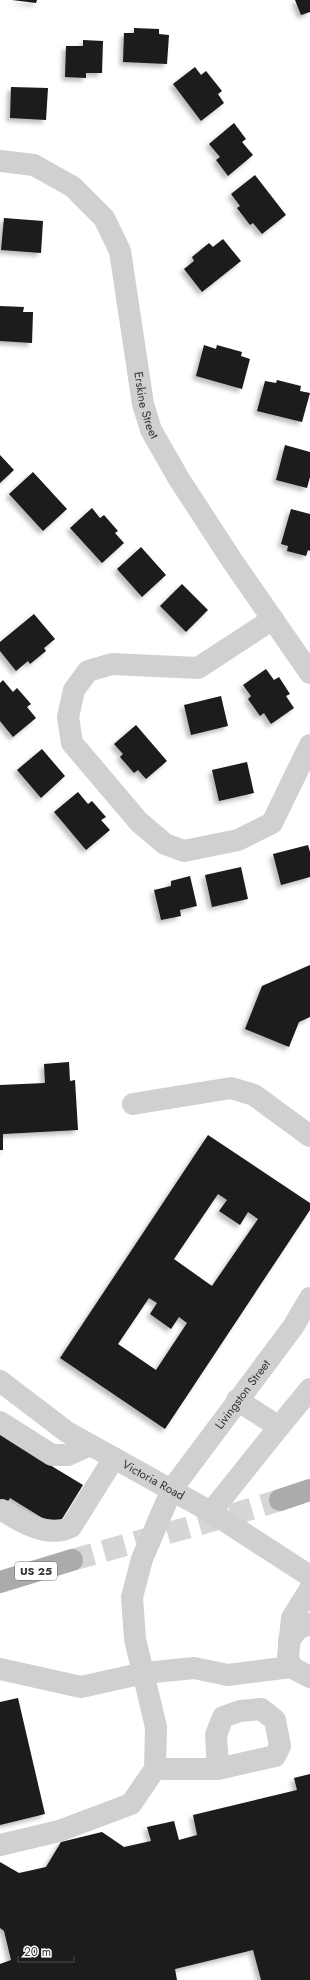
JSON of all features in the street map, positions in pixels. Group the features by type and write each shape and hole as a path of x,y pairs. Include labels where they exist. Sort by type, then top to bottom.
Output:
{"main road":[{"path":"280,1500 310,1490"},
{"name":"US 25","path":"0,1582 72,1560"}],"street":[{"name":"Erskine Street","path":"0,161 34,165 73,187 104,218 120,251 143,404 151,430 179,479 310,673"},
{"path":"273,619 198,668 112,664 88,671 74,690 68,717 72,742 139,822 165,844 184,851 238,840 272,823 310,745"},
{"path":"133,1104 231,1088 254,1095 310,1136"},
{"name":"Livingston Street","path":"155,1769 156,1727 135,1639 132,1597 142,1559 172,1489 292,1327 310,1298"},
{"name":"Victoria Road","path":"0,1381 67,1432 211,1512 310,1576"},
{"path":"211,1512 279,1427 307,1396"},
{"path":"237,1400 279,1427"},
{"path":"0,1422 52,1455 68,1455 90,1445"},
{"path":"2,1510 13,1517 40,1528 52,1532 63,1531 71,1527 114,1458"},
{"path":"304,1677 288,1657 289,1640 292,1618 310,1589"},
{"path":"289,1640 299,1628 310,1624"},
{"path":"0,1669 81,1687 144,1673 194,1668 228,1675 304,1677"},
{"path":"0,1845 59,1831 131,1804 155,1769 218,1769"}],"building":[{"path":"12,0 37,0 36,3"},
{"path":"295,0 310,0 310,12 301,15"},
{"path":"134,28 159,29 159,34 169,35 167,64 123,62 124,33 134,33"},
{"path":"83,40 103,41 102,73 86,73 86,78 65,77 66,46 83,46"},
{"path":"195,67 201,75 206,71 222,91 218,94 224,103 201,121 173,84"},
{"path":"11,87 48,88 46,120 10,118"},
{"path":"234,123 246,139 242,142 253,155 228,176 216,160 220,157 209,144"},
{"path":"255,175 286,215 262,234 253,223 250,225 237,208 240,206 231,194"},
{"path":"4,218 43,221 41,253 1,250"},
{"path":"223,239 241,261 202,292 184,269 194,261 192,257 209,243 213,247"},
{"path":"0,306 24,307 23,312 33,312 32,343 0,341"},
{"path":"204,345 216,349 217,345 242,352 241,356 250,359 242,389 196,376"},
{"path":"277,380 301,386 300,391 310,393 302,422 257,411 265,381 276,383"},
{"path":"285,445 310,452 310,477 307,488 276,480"},
{"path":"0,455 14,470 0,483"},
{"path":"33,472 67,509 43,531 9,494"},
{"path":"92,508 100,518 104,515 118,531 115,533 124,543 102,563 70,528"},
{"path":"291,509 310,514 310,551 308,550 306,556 287,551 288,546 281,544"},
{"path":"141,547 166,575 142,597 117,569"},
{"path":"182,584 208,610 186,632 160,606"},
{"path":"34,614 55,639 44,648 46,651 30,664 28,661 16,671 0,651 0,642"},
{"path":"266,669 274,680 279,677 290,694 286,696 294,708 271,724 264,713 260,716 248,699 251,696 243,685"},
{"path":"3,680 13,692 17,688 31,704 27,707 36,718 13,737 0,721 0,683"},
{"path":"221,696 228,726 191,735 184,705"},
{"path":"136,725 167,761 146,779 138,770 134,773 120,757 123,754 114,744"},
{"path":"42,749 65,776 41,798 17,770"},
{"path":"247,762 254,793 219,801 212,770"},
{"path":"78,792 88,804 92,801 106,817 101,820 110,830 86,850 54,812"},
{"path":"308,845 310,852 310,877 281,885 273,854"},
{"path":"241,867 248,899 212,907 205,875"},
{"path":"190,876 197,906 180,910 181,916 161,920 154,890 171,886 171,881"},
{"path":"310,965 310,1017 299,1022 289,1047 245,1029 262,986"},
{"path":"69,1062 70,1081 75,1080 78,1130 3,1134 3,1150 0,1150 0,1085 45,1083 44,1064"},
{"path":"208,1135 310,1203 310,1210 165,1429 60,1358","holes":["218,1194 227,1200 219,1211 240,1225 248,1212 258,1219 212,1286 174,1259","149,1298 157,1303 150,1314 171,1329 179,1317 187,1323 156,1370 118,1344"]},
{"path":"0,1425 35,1456 83,1485 57,1527 10,1498 0,1514"},
{"path":"18,1698 45,1814 0,1825 0,1702"},
{"path":"310,1774 310,1980 261,1980 253,1950 175,1969 177,1980 0,1980 0,1964 11,1960 4,1931 0,1928 0,1862 19,1873 46,1867 61,1842 102,1832 124,1847 151,1841 147,1827 174,1821 179,1840 197,1835 193,1815 297,1790 294,1778"}],"tunnel":[{"path":"72,1560 280,1500"}]}
